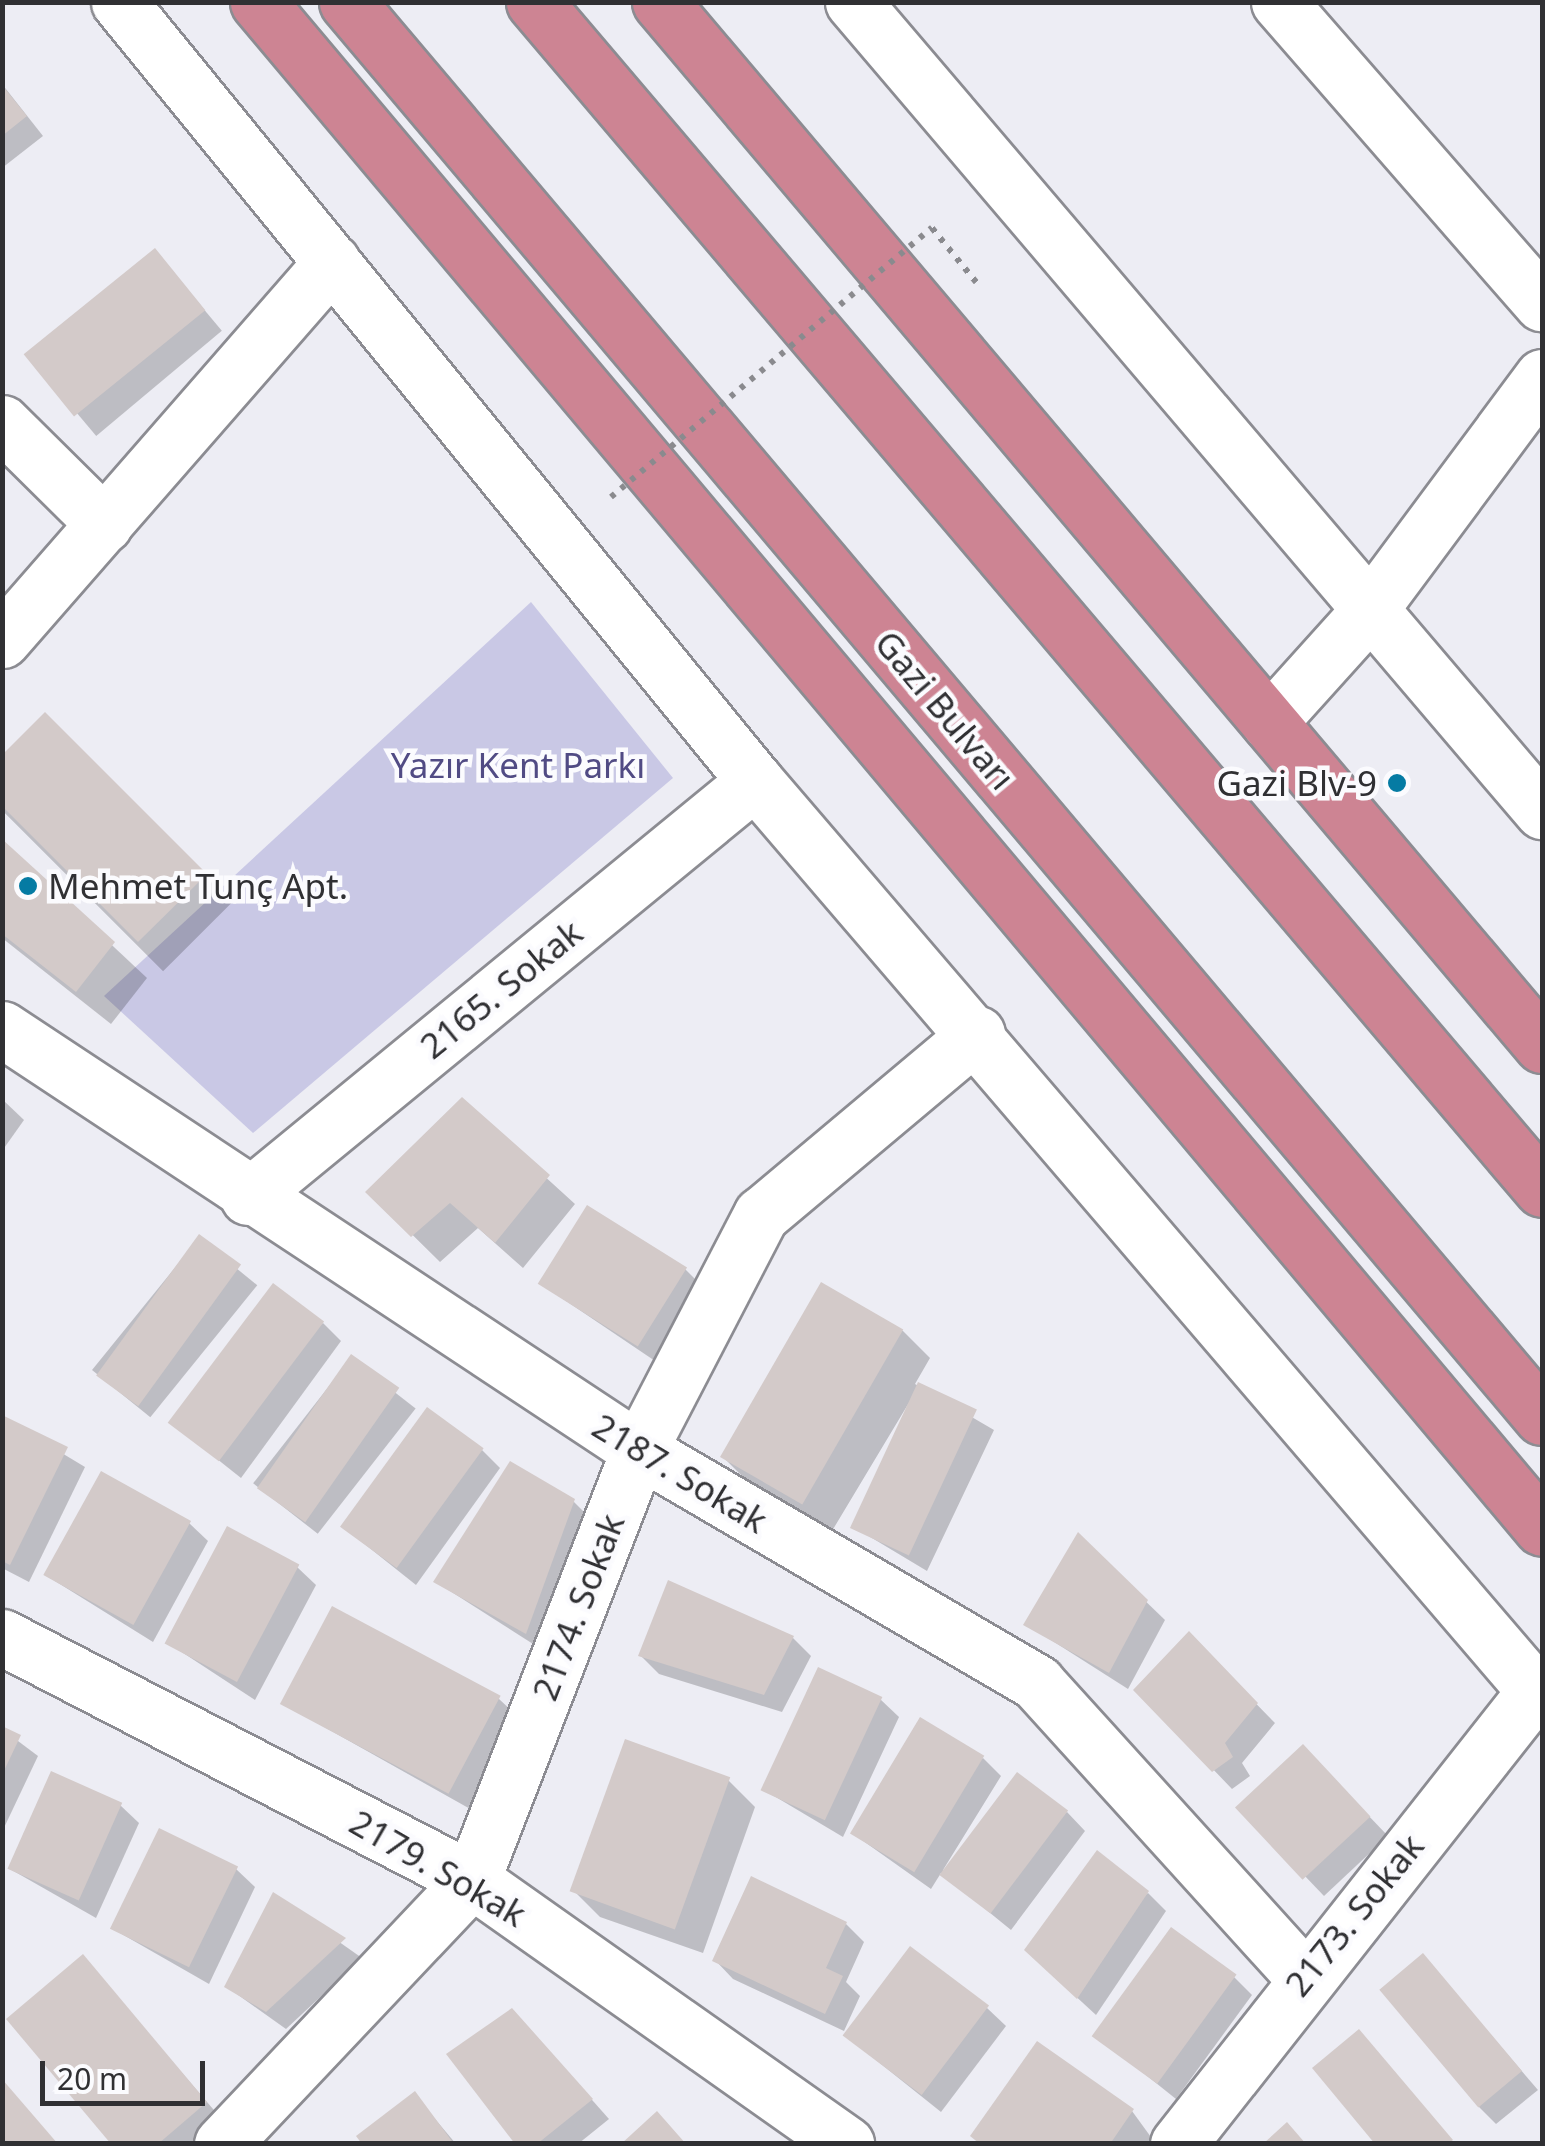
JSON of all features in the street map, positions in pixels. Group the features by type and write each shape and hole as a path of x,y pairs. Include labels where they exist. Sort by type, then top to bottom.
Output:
{"highway":[{"path":"258,2 1542,1528"},
{"name":"Gazi Bulvarı","path":"347,2 1542,1417"},
{"path":"534,2 1542,1189"},
{"path":"660,2 1542,1045"}],"street":[{"path":"119,2 755,781 977,1034 1539,1695"},
{"path":"853,2 1367,613 1542,811"},
{"path":"1279,2 1542,303"},
{"path":"2,640 332,262"},
{"path":"1270,722 1367,613 1542,377"},
{"path":"2,423 104,524"},
{"name":"2165. Sokak","path":"248,1197 755,781"},
{"name":"2187. Sokak","path":"2,1030 248,1197 639,1450 1037,1683 1303,1976"},
{"name":"2174. Sokak","path":"222,2144 472,1880 639,1450 761,1215 977,1034"},
{"name":"2179. Sokak","path":"2,1637 472,1880 846,2144"},
{"name":"2173. Sokak","path":"1178,2144 1303,1976 1539,1695"}],"path":[{"path":"611,497 932,228 985,293"}],"green space":[{"name":"Yazır Kent Parkı","path":"531,602 673,778 253,1133 104,996"}],"building":[{"path":"2,85 27,116 2,136"},
{"path":"155,248 205,310 74,417 24,354"},
{"path":"45,712 207,874 138,942 2,806 2,755"},
{"name":"Mehmet Tunç Apt.","path":"2,839 115,942 76,992 2,934"},
{"path":"462,1097 550,1175 495,1243 450,1203 411,1237 365,1192"},
{"path":"587,1205 687,1268 638,1346 538,1284"},
{"path":"199,1234 241,1265 138,1406 96,1376"},
{"path":"821,1282 903,1330 802,1504 720,1457"},
{"path":"273,1283 324,1322 219,1461 168,1423"},
{"path":"351,1354 399,1388 305,1522 257,1488"},
{"path":"918,1382 977,1409 909,1555 850,1528"},
{"path":"427,1407 484,1448 397,1568 340,1527"},
{"path":"2,1415 68,1447 10,1565 2,1561"},
{"path":"510,1461 575,1499 526,1634 433,1582"},
{"path":"101,1471 191,1521 133,1625 43,1575"},
{"path":"227,1526 299,1564 237,1682 165,1643"},
{"path":"1078,1532 1148,1600 1109,1673 1023,1625"},
{"path":"668,1580 794,1636 764,1695 638,1656"},
{"path":"332,1606 501,1696 449,1794 280,1704"},
{"path":"1189,1631 1258,1703 1225,1743 1233,1757 1212,1772 1133,1690"},
{"path":"818,1667 882,1697 825,1820 761,1790"},
{"path":"920,1717 984,1756 914,1872 850,1834"},
{"path":"2,1726 21,1735 2,1775"},
{"path":"625,1739 730,1777 675,1930 570,1891"},
{"path":"1303,1744 1371,1816 1303,1880 1235,1807"},
{"path":"51,1771 122,1803 79,1900 7,1869"},
{"path":"1017,1772 1068,1811 990,1914 939,1875"},
{"path":"159,1828 238,1867 189,1967 110,1929"},
{"path":"1097,1850 1149,1891 1077,1999 1024,1950"},
{"path":"751,1876 847,1922 826,1968 843,1976 825,2014 712,1961"},
{"path":"273,1892 346,1938 266,2012 224,1987"},
{"path":"1171,1927 1237,1975 1157,2084 1092,2036"},
{"path":"910,1946 989,2006 922,2095 843,2035"},
{"path":"1423,1953 1522,2071 1478,2108 1379,1990"},
{"path":"83,1954 207,2102 158,2144 111,2144 6,2019"},
{"path":"512,2008 593,2099 537,2144 515,2144 446,2054"},
{"path":"1359,2029 1453,2140 1448,2144 1375,2144 1312,2068"},
{"path":"1037,2041 1134,2109 1110,2144 980,2144 970,2136"},
{"path":"2,2079 58,2144 2,2144"},
{"path":"415,2091 454,2144 362,2144 356,2136"},
{"path":"657,2111 686,2144 621,2144"},
{"path":"1287,2122 1306,2144 1263,2144"}],"place":[{"name":"Gazi̇ Blv-9","path":"1397,783"},
{"name":"Mehmet Tunç Apt.","path":"28,886"}]}
